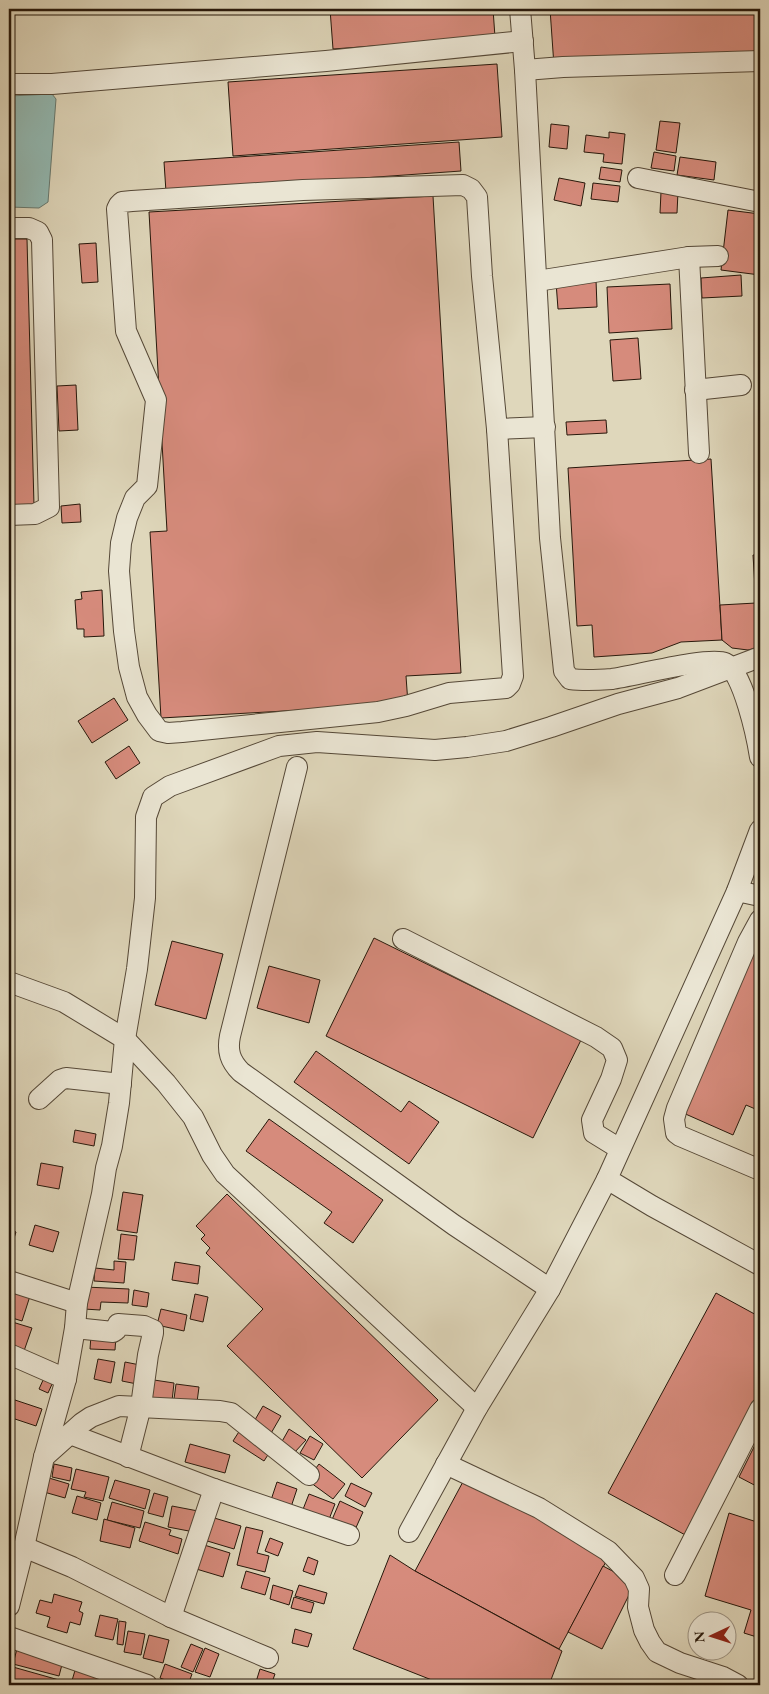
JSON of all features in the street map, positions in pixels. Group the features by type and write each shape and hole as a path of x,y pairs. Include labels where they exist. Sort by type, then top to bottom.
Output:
{"street":[{"path":"520,9 525,70 550,538 564,671 570,679 612,679 708,662 724,662 733,668 752,715 760,757"},
{"path":"9,84 52,84 326,61 523,41"},
{"path":"525,70 563,67 760,61"},
{"path":"638,178 760,202"},
{"path":"463,185 471,189 478,197 482,276 497,429 513,676 506,688 449,693 378,712 168,734 158,731 138,697 128,667 119,571 121,543 127,518 135,498 147,486 156,400 126,331 117,209 122,202 303,190 463,185"},
{"path":"9,228 29,228 38,232 42,240 49,507 35,514 9,514"},
{"path":"536,281 689,258 718,256"},
{"path":"689,258 699,453"},
{"path":"696,390 741,386"},
{"path":"497,429 545,427"},
{"path":"9,1606 44,1457 66,1379 75,1328 77,1303 112,1146 145,898 146,817 153,797 170,786 280,746 317,742 435,750 506,740 618,704 678,688 760,657"},
{"path":"297,767 230,1036 228,1047 234,1066 454,1225 550,1289"},
{"path":"409,1532 477,1408 550,1289 607,1179 737,891 760,830"},
{"path":"737,891 760,896"},
{"path":"760,920 748,942 677,1108 674,1120 676,1133 680,1136 760,1170"},
{"path":"403,939 596,1037 612,1048 617,1060 611,1079 592,1120 592,1127 594,1133 620,1149"},
{"path":"9,982 64,1002 125,1039 166,1083 193,1117 212,1155 226,1174 477,1408"},
{"path":"39,1099 60,1080 66,1078 121,1084"},
{"path":"607,1179 760,1265"},
{"path":"9,1281 77,1303"},
{"path":"75,1328 113,1332 118,1324 144,1326 154,1333 148,1355 141,1406 128,1457"},
{"path":"9,1354 66,1379"},
{"path":"44,1457 91,1417 120,1406 220,1411 231,1414 309,1475"},
{"path":"675,1575 760,1409"},
{"path":"70,1434 214,1489 348,1535"},
{"path":"446,1464 538,1508 608,1551 634,1578 639,1590 638,1607 644,1630 658,1652 680,1662 723,1676 738,1685"},
{"path":"171,1617 214,1489"},
{"path":"24,1547 72,1567 171,1617 268,1658"},
{"path":"9,1637 146,1685"}],"water":[{"path":"52,94 56,99 48,202 39,208 9,207 9,96"}],"building":[{"path":"330,9 493,9 495,37 333,49"},
{"path":"550,9 760,9 760,52 554,66"},
{"path":"497,64 502,137 233,156 228,82"},
{"path":"660,121 680,123 676,153 656,150"},
{"path":"551,124 569,126 567,149 549,147"},
{"path":"609,132 625,134 622,164 603,162 604,154 584,152 586,135 609,138"},
{"path":"459,142 461,171 166,192 164,162"},
{"path":"654,152 676,156 674,171 651,168"},
{"path":"680,157 716,162 714,180 677,175"},
{"path":"601,167 622,170 620,182 599,179"},
{"path":"559,178 585,183 581,206 554,200"},
{"path":"593,183 620,186 618,202 591,199"},
{"path":"661,192 678,192 677,213 660,213"},
{"path":"433,196 461,673 406,676 408,704 161,718 150,532 167,531 149,212"},
{"path":"728,210 760,214 760,275 721,270"},
{"path":"9,239 27,239 34,506 9,507"},
{"path":"96,243 98,282 82,283 79,244"},
{"path":"741,275 742,296 702,298 701,278"},
{"path":"596,280 597,307 558,309 556,282"},
{"path":"670,284 672,329 609,333 607,287"},
{"path":"638,338 641,379 613,381 610,340"},
{"path":"76,385 78,430 59,431 57,386"},
{"path":"606,420 607,433 567,435 566,422"},
{"path":"711,459 722,640 681,642 652,653 594,657 592,625 577,626 568,468"},
{"path":"80,504 81,522 62,523 61,506"},
{"path":"753,555 760,555 760,647 748,650 732,648 722,640 720,605 756,603"},
{"path":"102,590 104,636 84,637 84,629 77,629 75,600 82,599 81,592"},
{"path":"114,698 128,720 92,743 78,721"},
{"path":"129,746 140,763 116,779 105,762"},
{"path":"760,927 760,1111 746,1105 733,1135 681,1112"},
{"path":"374,938 581,1040 533,1138 326,1036"},
{"path":"172,941 223,954 206,1019 155,1005"},
{"path":"269,966 320,980 309,1023 257,1008"},
{"path":"316,1051 401,1112 409,1101 439,1122 409,1164 294,1082"},
{"path":"9,1067 13,1068 10,1082 9,1081"},
{"path":"269,1119 383,1200 353,1243 324,1223 332,1212 246,1151"},
{"path":"75,1130 96,1134 94,1146 73,1142"},
{"path":"41,1163 63,1167 59,1189 37,1185"},
{"path":"123,1192 143,1195 137,1233 117,1230"},
{"path":"227,1194 438,1400 362,1478 227,1346 263,1309 206,1253 210,1248 201,1239 205,1235 196,1226"},
{"path":"35,1225 59,1232 53,1252 29,1245"},
{"path":"9,1229 16,1232 10,1251 9,1250"},
{"path":"121,1234 137,1236 134,1260 118,1259"},
{"path":"114,1261 126,1262 124,1283 94,1281 95,1268 114,1270"},
{"path":"175,1262 200,1266 198,1284 172,1280"},
{"path":"85,1287 129,1289 128,1303 101,1302 100,1310 84,1309"},
{"path":"9,1289 30,1296 22,1321 9,1317"},
{"path":"134,1290 149,1293 147,1307 132,1305"},
{"path":"716,1293 760,1317 760,1404 689,1537 608,1493"},
{"path":"195,1294 208,1297 203,1322 190,1319"},
{"path":"161,1309 187,1315 184,1331 157,1325"},
{"path":"9,1321 32,1328 24,1351 9,1346"},
{"path":"91,1335 116,1336 115,1350 90,1349"},
{"path":"98,1359 115,1362 111,1383 94,1379"},
{"path":"125,1362 140,1365 137,1384 122,1381"},
{"path":"44,1378 53,1382 48,1393 39,1389"},
{"path":"154,1380 174,1383 172,1401 152,1399"},
{"path":"176,1384 199,1387 197,1402 174,1399"},
{"path":"9,1398 42,1409 36,1426 9,1417"},
{"path":"263,1406 281,1416 270,1435 252,1425"},
{"path":"242,1427 273,1447 264,1461 233,1441"},
{"path":"289,1429 306,1440 294,1453 280,1445"},
{"path":"760,1435 760,1488 739,1477"},
{"path":"310,1436 323,1444 314,1460 300,1453"},
{"path":"190,1444 230,1455 225,1473 185,1462"},
{"path":"54,1464 72,1468 70,1481 52,1477"},
{"path":"319,1464 345,1484 333,1499 307,1480"},
{"path":"76,1469 109,1477 103,1501 84,1497 86,1492 71,1489"},
{"path":"49,1478 69,1484 65,1498 44,1492"},
{"path":"465,1478 609,1556 559,1649 415,1571"},
{"path":"115,1480 150,1490 145,1509 109,1498"},
{"path":"277,1482 297,1489 289,1513 269,1506"},
{"path":"351,1483 372,1493 365,1507 345,1496"},
{"path":"154,1493 168,1497 163,1517 148,1513"},
{"path":"309,1494 335,1504 326,1527 300,1517"},
{"path":"77,1496 101,1503 97,1520 72,1513"},
{"path":"340,1501 363,1512 354,1532 331,1522"},
{"path":"112,1502 144,1511 140,1528 107,1520"},
{"path":"172,1506 198,1511 194,1532 168,1527"},
{"path":"729,1513 760,1523 760,1638 744,1633 751,1610 705,1596"},
{"path":"211,1517 241,1526 234,1549 204,1540"},
{"path":"104,1519 135,1528 130,1548 100,1541"},
{"path":"145,1522 171,1530 169,1535 182,1539 178,1554 139,1541"},
{"path":"246,1527 263,1531 257,1553 269,1556 265,1572 237,1565"},
{"path":"270,1538 283,1543 278,1556 265,1551"},
{"path":"201,1544 230,1553 223,1577 193,1568"},
{"path":"390,1555 415,1571 562,1651 549,1685 442,1685 353,1649"},
{"path":"308,1557 318,1561 314,1575 303,1571"},
{"path":"603,1566 635,1583 602,1649 568,1632"},
{"path":"246,1571 270,1578 265,1595 241,1588"},
{"path":"273,1585 293,1591 289,1605 270,1599"},
{"path":"299,1585 327,1593 324,1604 295,1596"},
{"path":"54,1594 82,1602 79,1611 83,1613 80,1625 70,1622 67,1633 47,1627 50,1617 36,1613 40,1600 52,1603"},
{"path":"294,1597 314,1603 311,1613 291,1608"},
{"path":"100,1615 118,1619 113,1640 95,1636"},
{"path":"119,1621 126,1622 123,1645 117,1644"},
{"path":"295,1629 312,1634 308,1647 292,1643"},
{"path":"128,1631 145,1634 141,1655 124,1652"},
{"path":"149,1635 169,1640 163,1663 143,1658"},
{"path":"191,1644 203,1649 193,1672 181,1667"},
{"path":"18,1645 64,1657 59,1676 13,1664"},
{"path":"205,1648 219,1654 210,1677 195,1672"},
{"path":"165,1664 192,1674 188,1685 179,1685 160,1678"},
{"path":"13,1667 59,1680 58,1685 9,1685"},
{"path":"76,1667 101,1675 98,1685 71,1684"},
{"path":"260,1669 275,1674 271,1685 255,1685"}]}
